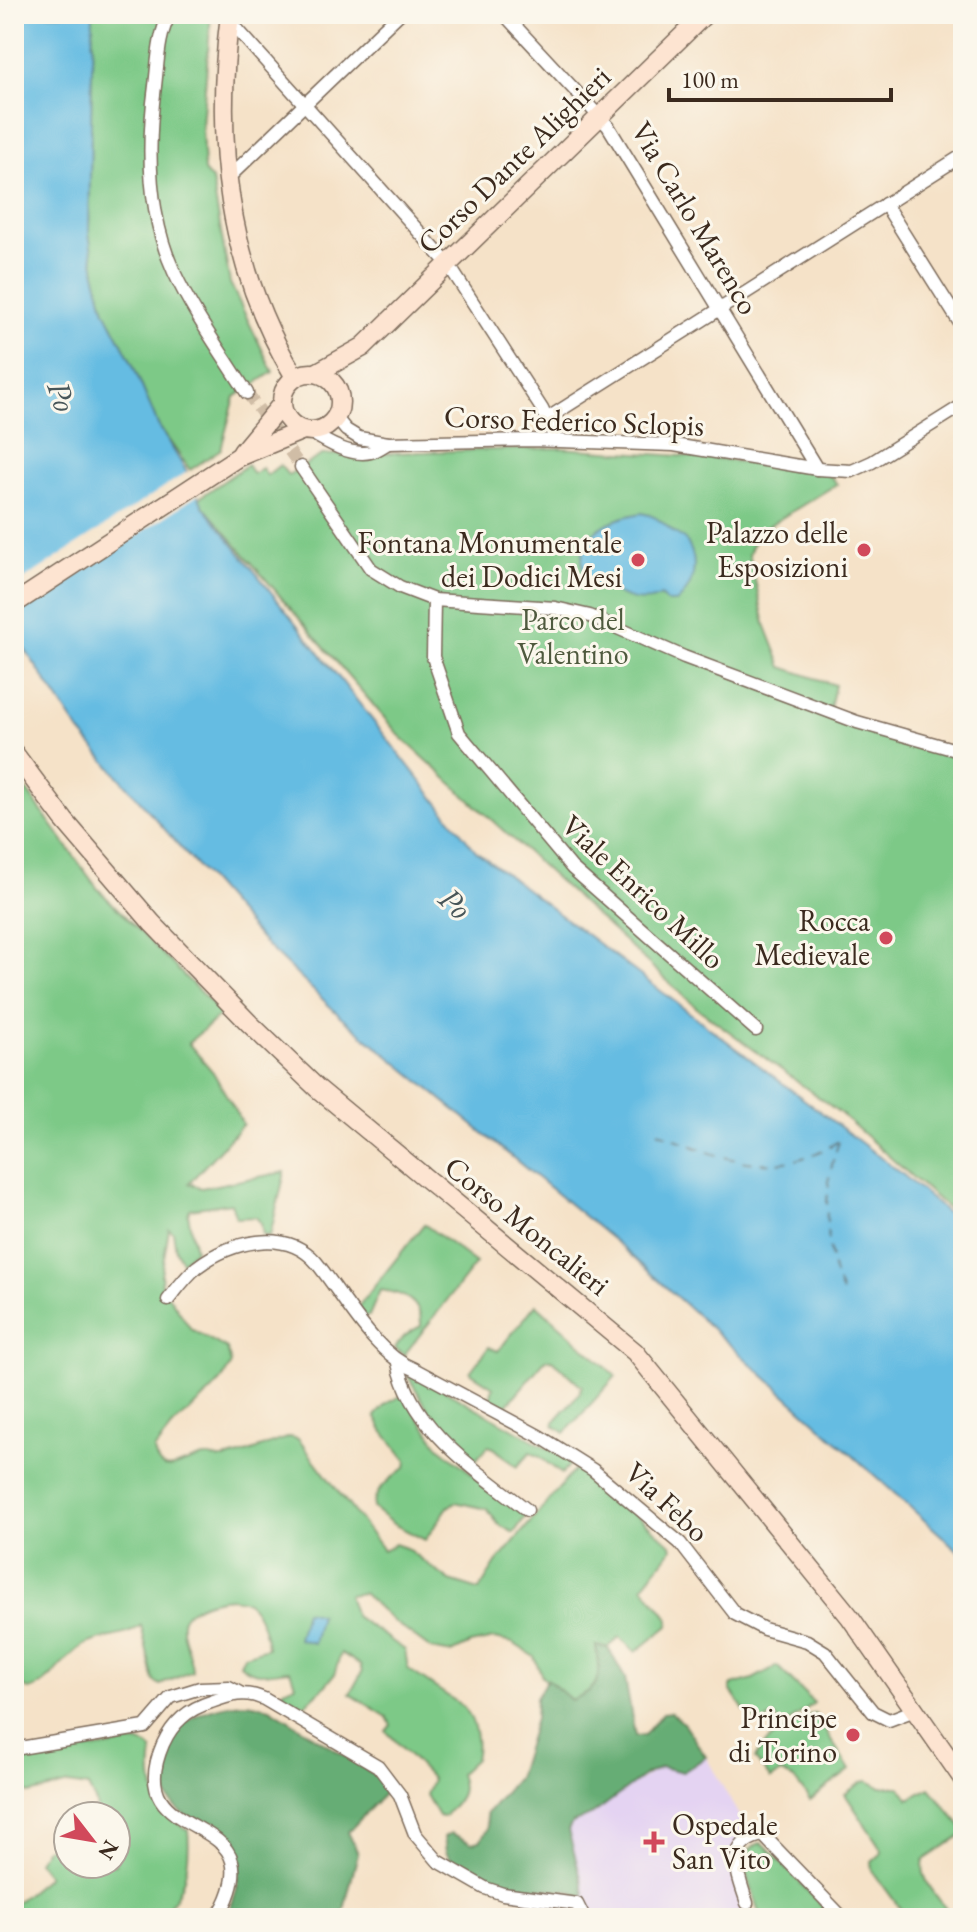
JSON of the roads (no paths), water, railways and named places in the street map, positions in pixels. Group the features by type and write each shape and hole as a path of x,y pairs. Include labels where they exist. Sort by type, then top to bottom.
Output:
{"street":[{"path":"170,14 160,48 152,109 151,172 156,208 169,258 179,282 247,393"},
{"path":"227,179 399,14"},
{"name":"Via Carlo Marenco","path":"504,14 600,116 623,149 817,469"},
{"name":"Corso Dante Alighieri","path":"316,373 363,347 705,14"},
{"path":"228,16 448,264 548,418 556,440"},
{"path":"228,16 225,108 227,179 237,239 271,334 295,377"},
{"path":"548,418 963,155"},
{"path":"885,204 963,328"},
{"name":"Corso Dante Alighieri","path":"338,391 363,347"},
{"path":"14,604 238,457 306,432 320,430 336,418 340,405 338,391 330,379 316,373 295,377 282,394 281,405 290,424 306,432"},
{"path":"238,457 281,405"},
{"name":"Corso Federico Sclopis","path":"336,418 346,430 359,438 388,443 556,440 674,445 817,469 852,471 872,462 963,405"},
{"name":"Corso Federico Sclopis","path":"306,432 359,452 371,452 388,443"},
{"path":"301,467 371,569 400,587 434,600 555,608 590,616 679,656 857,722 963,752"},
{"name":"Viale Enrico Millo","path":"434,600 433,657 459,733 579,875 756,1030"},
{"name":"Corso Moncalieri","path":"14,753 64,820 152,923 249,1023 317,1088 635,1352 850,1617 963,1779"},
{"name":"Via Febo","path":"168,1300 201,1265 232,1248 266,1241 289,1243 308,1253 371,1334 398,1363 407,1388 441,1442 527,1510"},
{"name":"Via Febo","path":"398,1363 526,1429 593,1470 680,1543 735,1614 764,1629 807,1641 825,1652 873,1712 889,1720 915,1710"},
{"path":"14,1749 145,1727 171,1697 200,1688 229,1687 264,1699 378,1766 400,1795 415,1834 438,1861 494,1891 577,1904 584,1918"},
{"path":"216,1918 229,1895 233,1875 230,1855 216,1839 189,1825 166,1807 158,1795 156,1777 161,1747 186,1712 240,1693"},
{"path":"747,1903 735,1862 736,1855 751,1838 763,1835 843,1918"}],"water":[{"name":"Po","path":"14,14 93,14 89,233 95,273 105,311 132,363 158,425 187,472 203,506 476,851 901,1173 963,1230 963,1555 617,1243 340,1016 262,941 80,732 16,636"},
{"name":"Fontana Monumentale dei Dodici Mesi","path":"642,513 651,515 682,537 692,552 693,576 687,590 676,602 666,602 661,596 646,600 630,599 616,593 605,582 594,586 586,580 582,565 587,541 605,525"},
{"path":"305,1611 320,1615 313,1643 298,1639"}],"tunnel":[{"path":"247,393 301,467"}],"place":[{"name":"Palazzo delle Esposizioni","path":"864,550"},
{"name":"Fontana Monumentale dei Dodici Mesi","path":"638,560"},
{"name":"Rocca Medievale","path":"886,938"},
{"name":"Principe di Torino","path":"853,1735"},
{"name":"Ospedale San Vito","path":"654,1842"}],"park label":[{"name":"Parco del Valentino","path":"573,637"}]}
